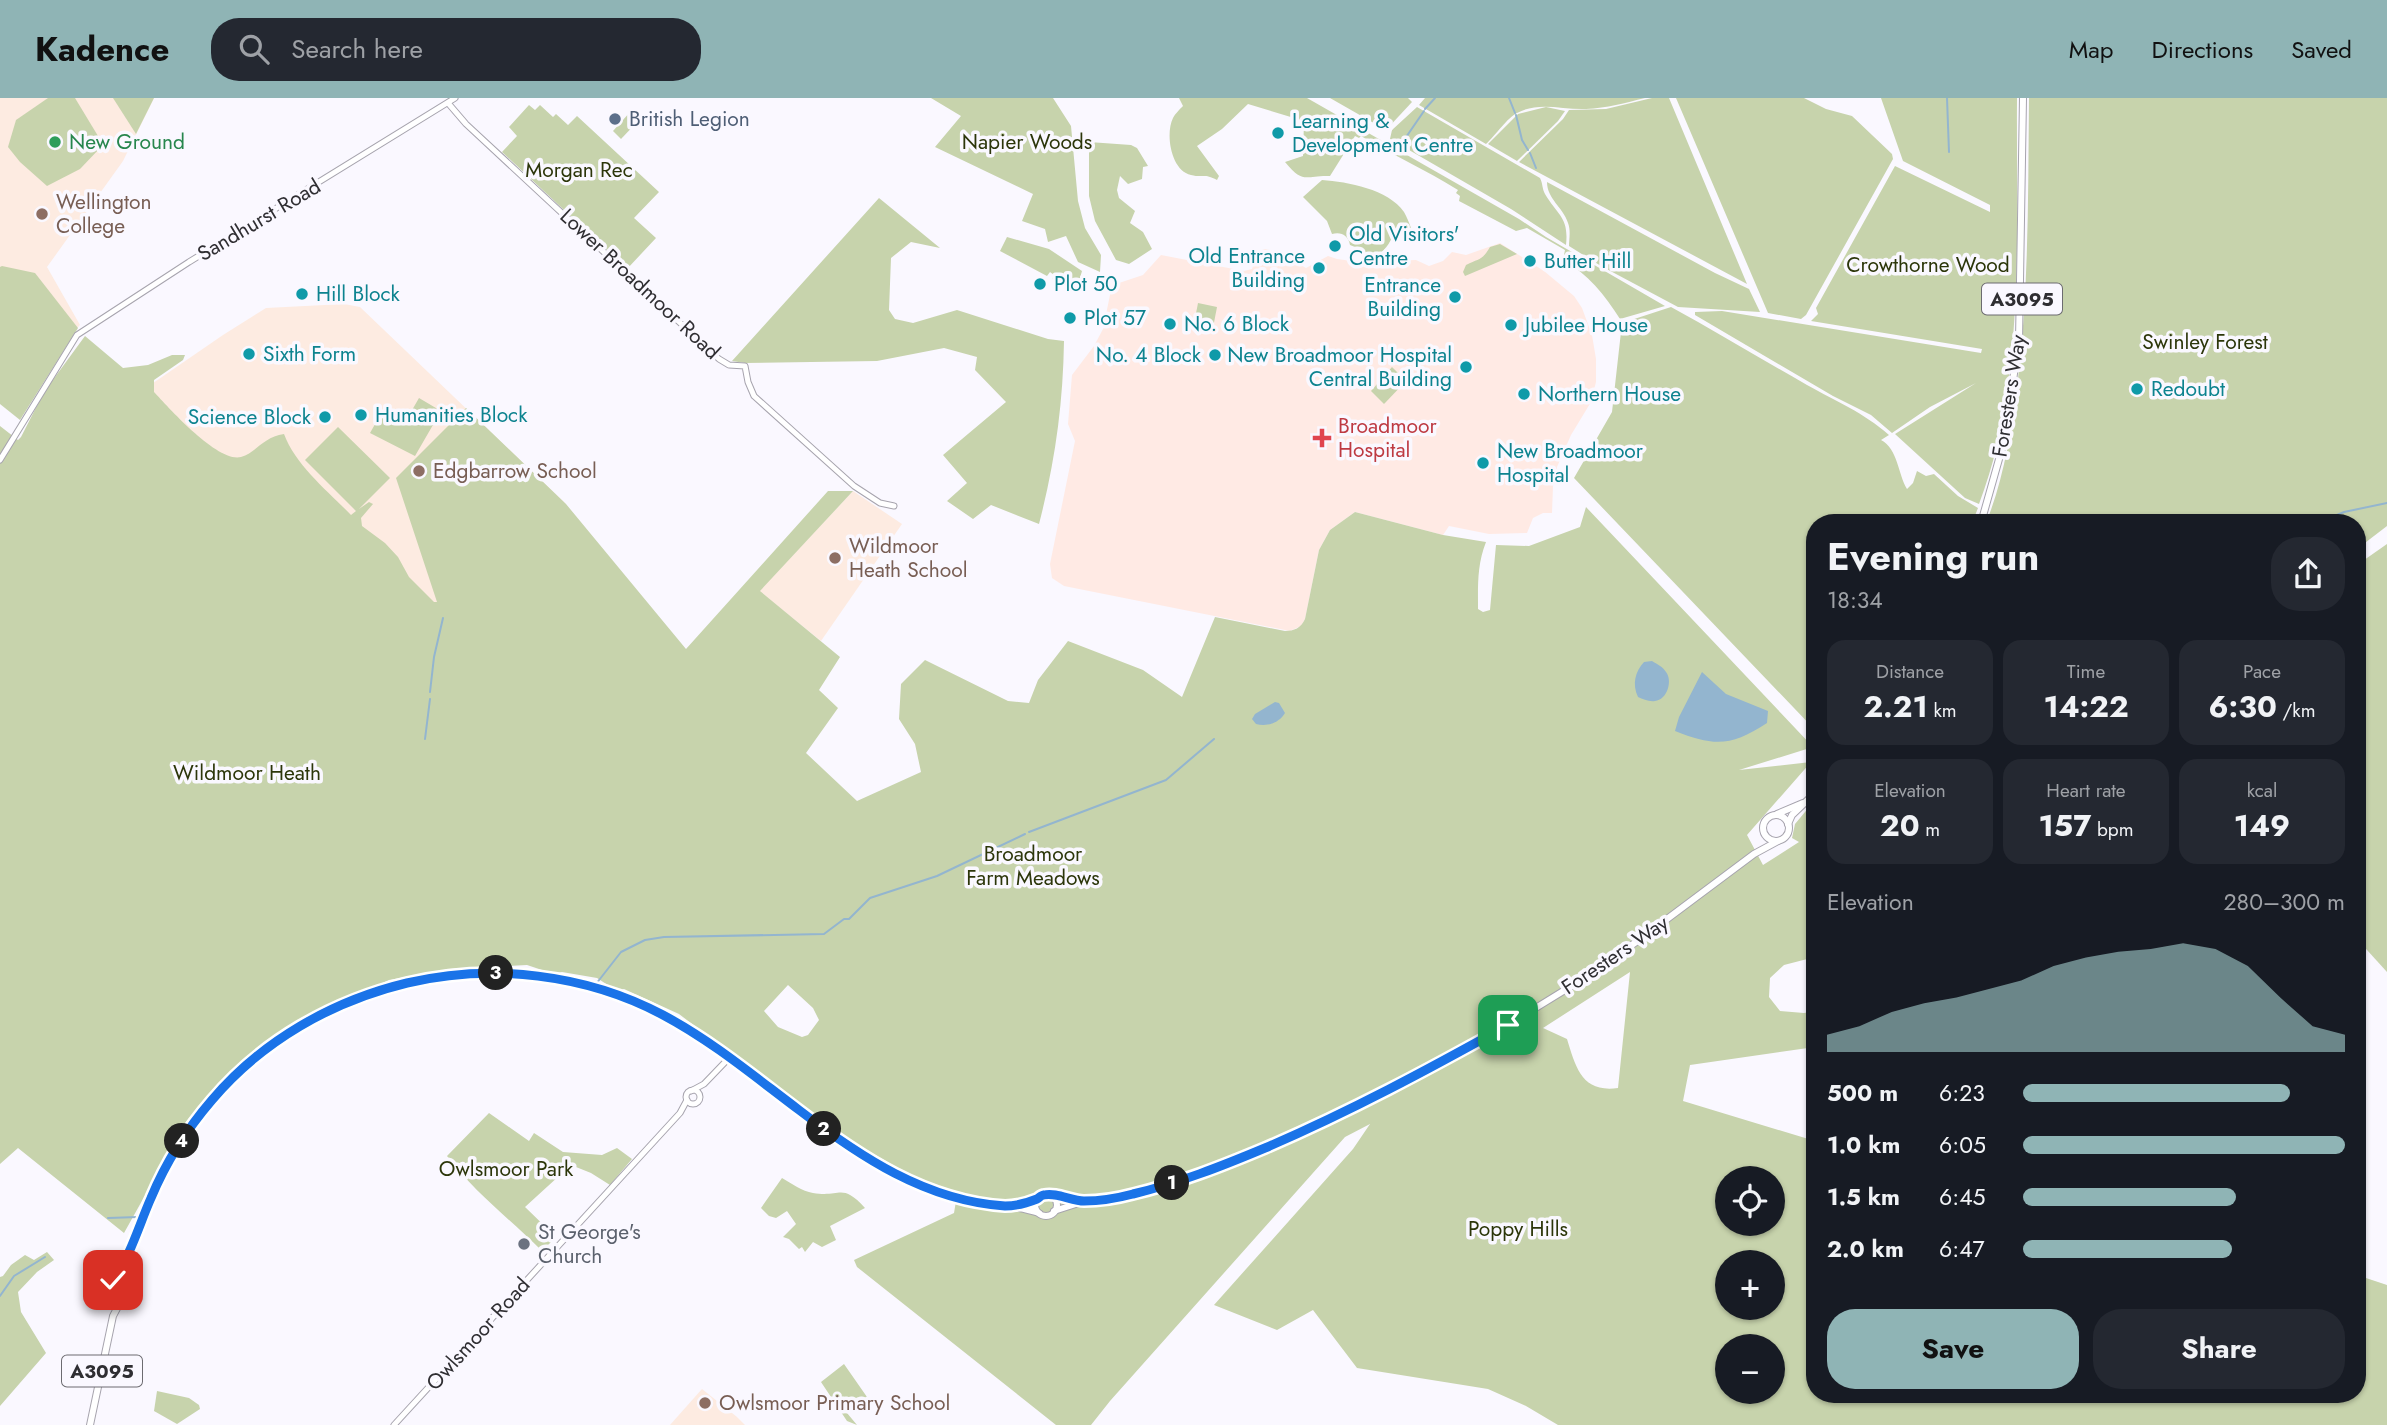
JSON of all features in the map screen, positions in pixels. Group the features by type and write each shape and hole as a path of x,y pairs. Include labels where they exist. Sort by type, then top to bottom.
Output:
{"main road":[{"name":"Foresters Way","path":"1984,514 2008,424 2020,341 2023,98"},
{"path":"1804,802 1792,816 1787,835 1778,841 1765,835 1764,822 1804,802"},
{"path":"1774,815 1783,817 1788,824"},
{"name":"Foresters Way","path":"1754,854 1765,835"},
{"name":"Foresters Way","path":"1054,1211 1082,1202 1150,1190 1216,1168 1296,1135 1399,1085 1508,1025 1586,977 1754,854 1778,841"},
{"path":"127,1258 128,1290 123,1297 118,1298 111,1295 109,1288 127,1258 151,1196 167,1165 190,1129 218,1094 257,1056 304,1023 372,993 411,982 457,975 509,974 561,980 597,989 643,1006 678,1024 729,1058 845,1144 886,1169 932,1190 1047,1216 1054,1211 1056,1201 1050,1195 1043,1195 1011,1206"},
{"name":"Foresters Way","path":"1050,1195 1082,1202"},
{"path":"1038,1198 1035,1207 1038,1213"},
{"path":"115,1279 126,1282"},
{"name":"A3095","path":"111,1295 113,1316"},
{"name":"A3095","path":"90,1425 113,1316 123,1297"}],"street":[{"name":"Sandhurst Road","path":"0,460 77,335 455,98"},
{"name":"Lower Broadmoor Road","path":"448,103 466,124 719,359 729,366 745,366 752,394 829,464 880,503 894,506"},
{"path":"704,1084 699,1100 694,1104 687,1100 688,1093 704,1084 729,1058"},
{"path":"691,1091 698,1092 700,1096"},
{"name":"Owlsmoor Road","path":"394,1425 675,1118 687,1100"},
{"name":"Owlsmoor Road","path":"675,1118 694,1104"}],"shaded area":[{"name":"Wellington College","path":"0,98 154,98 123,161 47,267 80,325 74,331 0,295"},
{"name":"Broadmoor Hospital","path":"1500,243 1544,271 1574,296 1582,308 1592,335 1596,359 1596,382 1591,402 1571,435 1557,467 1552,513 1543,513 1533,518 1527,533 1489,534 1449,526 1443,535 1355,512 1330,530 1319,550 1305,619 1301,626 1290,631 1064,586 1052,578 1050,564 1075,441 1068,424 1072,375 1103,329 1111,290 1116,284 1143,275 1161,255 1244,271 1252,269 1258,251 1266,249 1278,252 1306,268 1328,256 1359,262 1416,260 1429,266 1443,261 1452,252 1466,255"},
{"name":"Edgbarrow School","path":"344,304 360,307 566,504 442,617 243,492 143,390 266,308"},
{"name":"Wildmoor Heath School","path":"853,491 902,524 821,641 759,591"},
{"name":"Owlsmoor Primary School","path":"702,1389 737,1417 745,1425 670,1425"}],"green space":[{"name":"New Ground","path":"48,98 75,98 98,136 101,147 80,169 47,186 20,162 8,147 16,120"},
{"path":"113,98 154,98 136,134"},
{"name":"Napier Woods","path":"931,98 1053,98 1071,126 1078,201 1085,228 1101,255 1100,272 1078,262 1066,236 1048,242 1045,229 1022,221 1033,194 935,147 961,116"},
{"path":"1179,98 1307,98 1665,306 1620,319 1595,286 1563,260 1565,250 1527,228 1516,231 1459,201 1460,196 1456,193 1458,190 1361,136 1355,136 1330,176 1301,176 1285,162 1303,156 1304,121 1248,104 1222,129 1197,146 1219,176 1217,180 1191,175 1179,167 1170,142 1173,118 1183,106"},
{"path":"1330,98 1408,98 1412,102 1386,130"},
{"path":"1425,98 1645,98 1594,108 1525,109 1510,118 1486,144 1419,105"},
{"path":"1652,98 1669,98 1747,284 1519,162 1569,110 1606,109"},
{"name":"Crowthorne Wood","path":"1676,98 1804,98 1826,109 1852,116 1892,154 1893,159 1806,315 1801,319 1768,313"},
{"name":"Crowthorne Wood","path":"1881,98 2017,98 2017,251 2011,356 2005,408 1994,457 1979,504 1965,498 1895,434 1976,383 1930,407 1892,433 1871,415 1833,396 1695,315 1695,312 1722,311 1981,353 1982,349 1811,321 1818,314 1816,308 1895,166 1990,212 1990,205 1903,161"},
{"name":"Crowthorne Wood","path":"2029,98 2387,98 2387,526 2366,542 2366,514 1989,514 2006,457 2015,405 2024,315"},
{"name":"Morgan Rec","path":"529,105 535,110 540,105 553,117 556,114 568,125 577,116 659,192 634,218 656,238 627,269 502,152 517,136 509,127"},
{"path":"1417,107 1540,178 1545,194 1564,222 1566,245 1511,209 1390,139 1392,130"},
{"path":"1546,107 1565,111 1517,161 1488,144 1518,114"},
{"path":"631,111 640,119 621,139 613,131"},
{"path":"1089,142 1131,145 1137,148 1148,166 1143,167 1142,179 1128,184 1120,176 1117,190 1119,198 1135,211 1130,223 1143,232 1152,249 1129,264 1116,260 1095,221 1089,196"},
{"path":"1322,180 1378,192 1397,204 1411,228 1394,233 1383,250 1364,259 1360,249 1350,245 1344,235 1332,234 1327,221 1303,197"},
{"path":"1547,182 1749,289 1760,312 1678,307 1601,266 1569,246 1568,223 1550,193"},
{"path":"879,198 940,248 911,242 891,258 889,310 895,319 913,323 957,310 1048,339 1064,341 1057,433 1039,524 991,505 973,519 947,501 967,483 943,455 1006,402 975,370 977,357 944,348 877,361 732,361"},
{"path":"1007,237 1049,249 1082,271 1077,288 1070,287 1072,284 1065,280 1062,284 1052,279 1054,275 1050,272 1047,276 1000,251"},
{"path":"1500,244 1517,254 1465,276 1463,272 1466,265 1482,257 1490,247"},
{"path":"2,266 35,273 78,328 20,420 0,404"},
{"path":"1198,303 1217,307 1212,333 1193,329"},
{"path":"1671,307 1879,427 1889,435 1881,440 1891,449 1907,489 1913,483 1917,471 1926,476 1934,474 1958,496 1978,508 1976,514 1806,514 1806,721 1574,478 1612,412 1622,323"},
{"path":"85,336 123,368 148,365 172,355 185,355 183,360 154,380 154,392 182,421 207,443 231,457 247,455 271,438 284,434 304,467 351,515 356,511 305,460 338,427 390,478 359,509 369,502 373,504 361,518 362,526 385,543 398,557 409,577 437,602 396,478 466,408 566,504 686,649 828,491 853,491 760,591 840,657 819,690 838,708 806,753 857,801 921,772 915,744 899,719 901,684 925,660 1008,701 1029,703 1038,680 1068,641 1143,670 1182,697 1215,617 1285,631 1294,630 1301,625 1305,619 1319,550 1330,530 1355,512 1443,535 1486,542 1478,583 1478,609 1483,612 1490,610 1496,545 1529,546 1580,527 1586,507 1806,740 1806,749 1739,770 1806,763 1806,768 1747,835 1763,865 1799,842 1792,838 1795,824 1806,811 1806,959 1784,965 1770,978 1769,997 1780,1011 1806,1013 1806,1048 1690,1065 1683,1101 1806,1138 1806,1403 2366,1403 2366,1278 2387,1285 2387,1425 1558,1425 1526,1406 1488,1389 1357,1368 1313,1310 1277,1330 1214,1305 1353,1149 1370,1124 1345,1137 1091,1425 1056,1425 857,1267 854,1260 954,1213 956,1201 833,1131 679,1014 624,989 617,991 597,978 562,972 554,974 527,965 449,969 389,980 286,1028 232,1070 186,1122 124,1233 18,1148 0,1164 0,426 18,440 44,392","holes":["1630,972 1618,1088 1606,1089 1588,1082 1578,1069 1567,1039 1543,1028","788,985 813,1008 819,1020 808,1035 802,1037 778,1027 764,1011"]},
{"path":"1392,367 1406,381 1384,404 1371,391"},
{"path":"419,398 441,411 415,456 370,433 382,412 404,424"},
{"path":"2387,544 2387,972 2366,949 2366,559"},
{"name":"Owlsmoor Park","path":"489,1113 529,1141 534,1133 563,1152 602,1155 617,1148 632,1159 610,1185 571,1165 525,1207 556,1237 542,1251 480,1193 447,1156"},
{"path":"782,1178 809,1192 851,1195 865,1208 830,1226 836,1240 822,1247 813,1242 805,1252 802,1247 799,1249 783,1237 796,1224 787,1211 776,1218 769,1216 761,1208"},
{"path":"47,1252 54,1260 37,1272 18,1292 21,1312 46,1353 0,1406 0,1277 25,1255 34,1260"},
{"path":"844,1364 867,1397 847,1413 857,1425 847,1421 821,1382"},
{"path":"157,1391 189,1398 199,1405 200,1409 177,1424 154,1411"}],"water":[{"path":"1652,661 1665,670 1669,680 1666,694 1653,701 1638,697 1635,683 1644,662"},
{"path":"1702,672 1726,694 1768,711 1767,723 1755,731 1723,742 1701,740 1675,731 1679,717"},
{"path":"1275,702 1279,703 1285,713 1272,723 1256,724 1252,719 1255,714"}],"waterway":[{"path":"1425,109 1435,98"},
{"path":"1509,98 1515,113"},
{"path":"1947,98 1949,152"},
{"path":"1402,143 1424,111"},
{"path":"1516,115 1522,140 1528,150"},
{"path":"1530,153 1536,168"},
{"path":"2339,514 2387,503"},
{"path":"430,692 434,657 443,618"},
{"path":"425,739 430,699"},
{"path":"1029,832 1166,780 1214,739"},
{"path":"596,984 621,952 645,940 664,937 824,934 844,919 849,919 870,898 937,876 1025,834"},
{"path":"108,1218 138,1217"},
{"path":"0,1296 14,1276 45,1257"}],"place":[{"name":"British Legion","path":"615,119"},
{"name":"Learning & Development Centre","path":"1278,133"},
{"name":"New Ground","path":"55,142"},
{"name":"Wellington College","path":"42,214"},
{"name":"Old Visitors' Centre","path":"1335,246"},
{"name":"Butter Hill","path":"1530,261"},
{"name":"Old Entrance Building","path":"1319,268"},
{"name":"Plot 50","path":"1040,284"},
{"name":"Hill Block","path":"302,294"},
{"name":"Entrance Building","path":"1455,297"},
{"name":"Plot 57","path":"1070,318"},
{"name":"No. 6 Block","path":"1170,324"},
{"name":"Jubilee House","path":"1511,325"},
{"name":"Sixth Form","path":"249,354"},
{"name":"No. 4 Block","path":"1215,355"},
{"name":"New Broadmoor Hospital Central Building","path":"1466,367"},
{"name":"Redoubt","path":"2137,389"},
{"name":"Northern House","path":"1524,394"},
{"name":"Humanities Block","path":"361,415"},
{"name":"Science Block","path":"325,417"},
{"name":"Broadmoor Hospital","path":"1322,438"},
{"name":"New Broadmoor Hospital","path":"1483,463"},
{"name":"Edgbarrow School","path":"419,471"},
{"name":"Wildmoor Heath School","path":"835,558"},
{"name":"St George's Church","path":"524,1244"},
{"name":"Owlsmoor Primary School","path":"705,1403"}],"route":[{"path":"113,1280 127,1258 151,1196 172,1155 210,1102 236,1076 275,1042 321,1014 372,993 423,980 472,974 519,975 570,982 634,1002 693,1033 876,1164 932,1190 964,1199 1011,1206 1045,1195 1082,1202 1116,1198 1150,1190 1216,1168 1296,1135 1361,1104 1508,1025"}],"park label":[{"name":"Swinley Forest","path":"2205,342"},
{"name":"Wildmoor Heath","path":"247,773"},
{"name":"Broadmoor Farm Meadows","path":"1033,866"},
{"name":"Poppy Hills","path":"1518,1229"}]}
